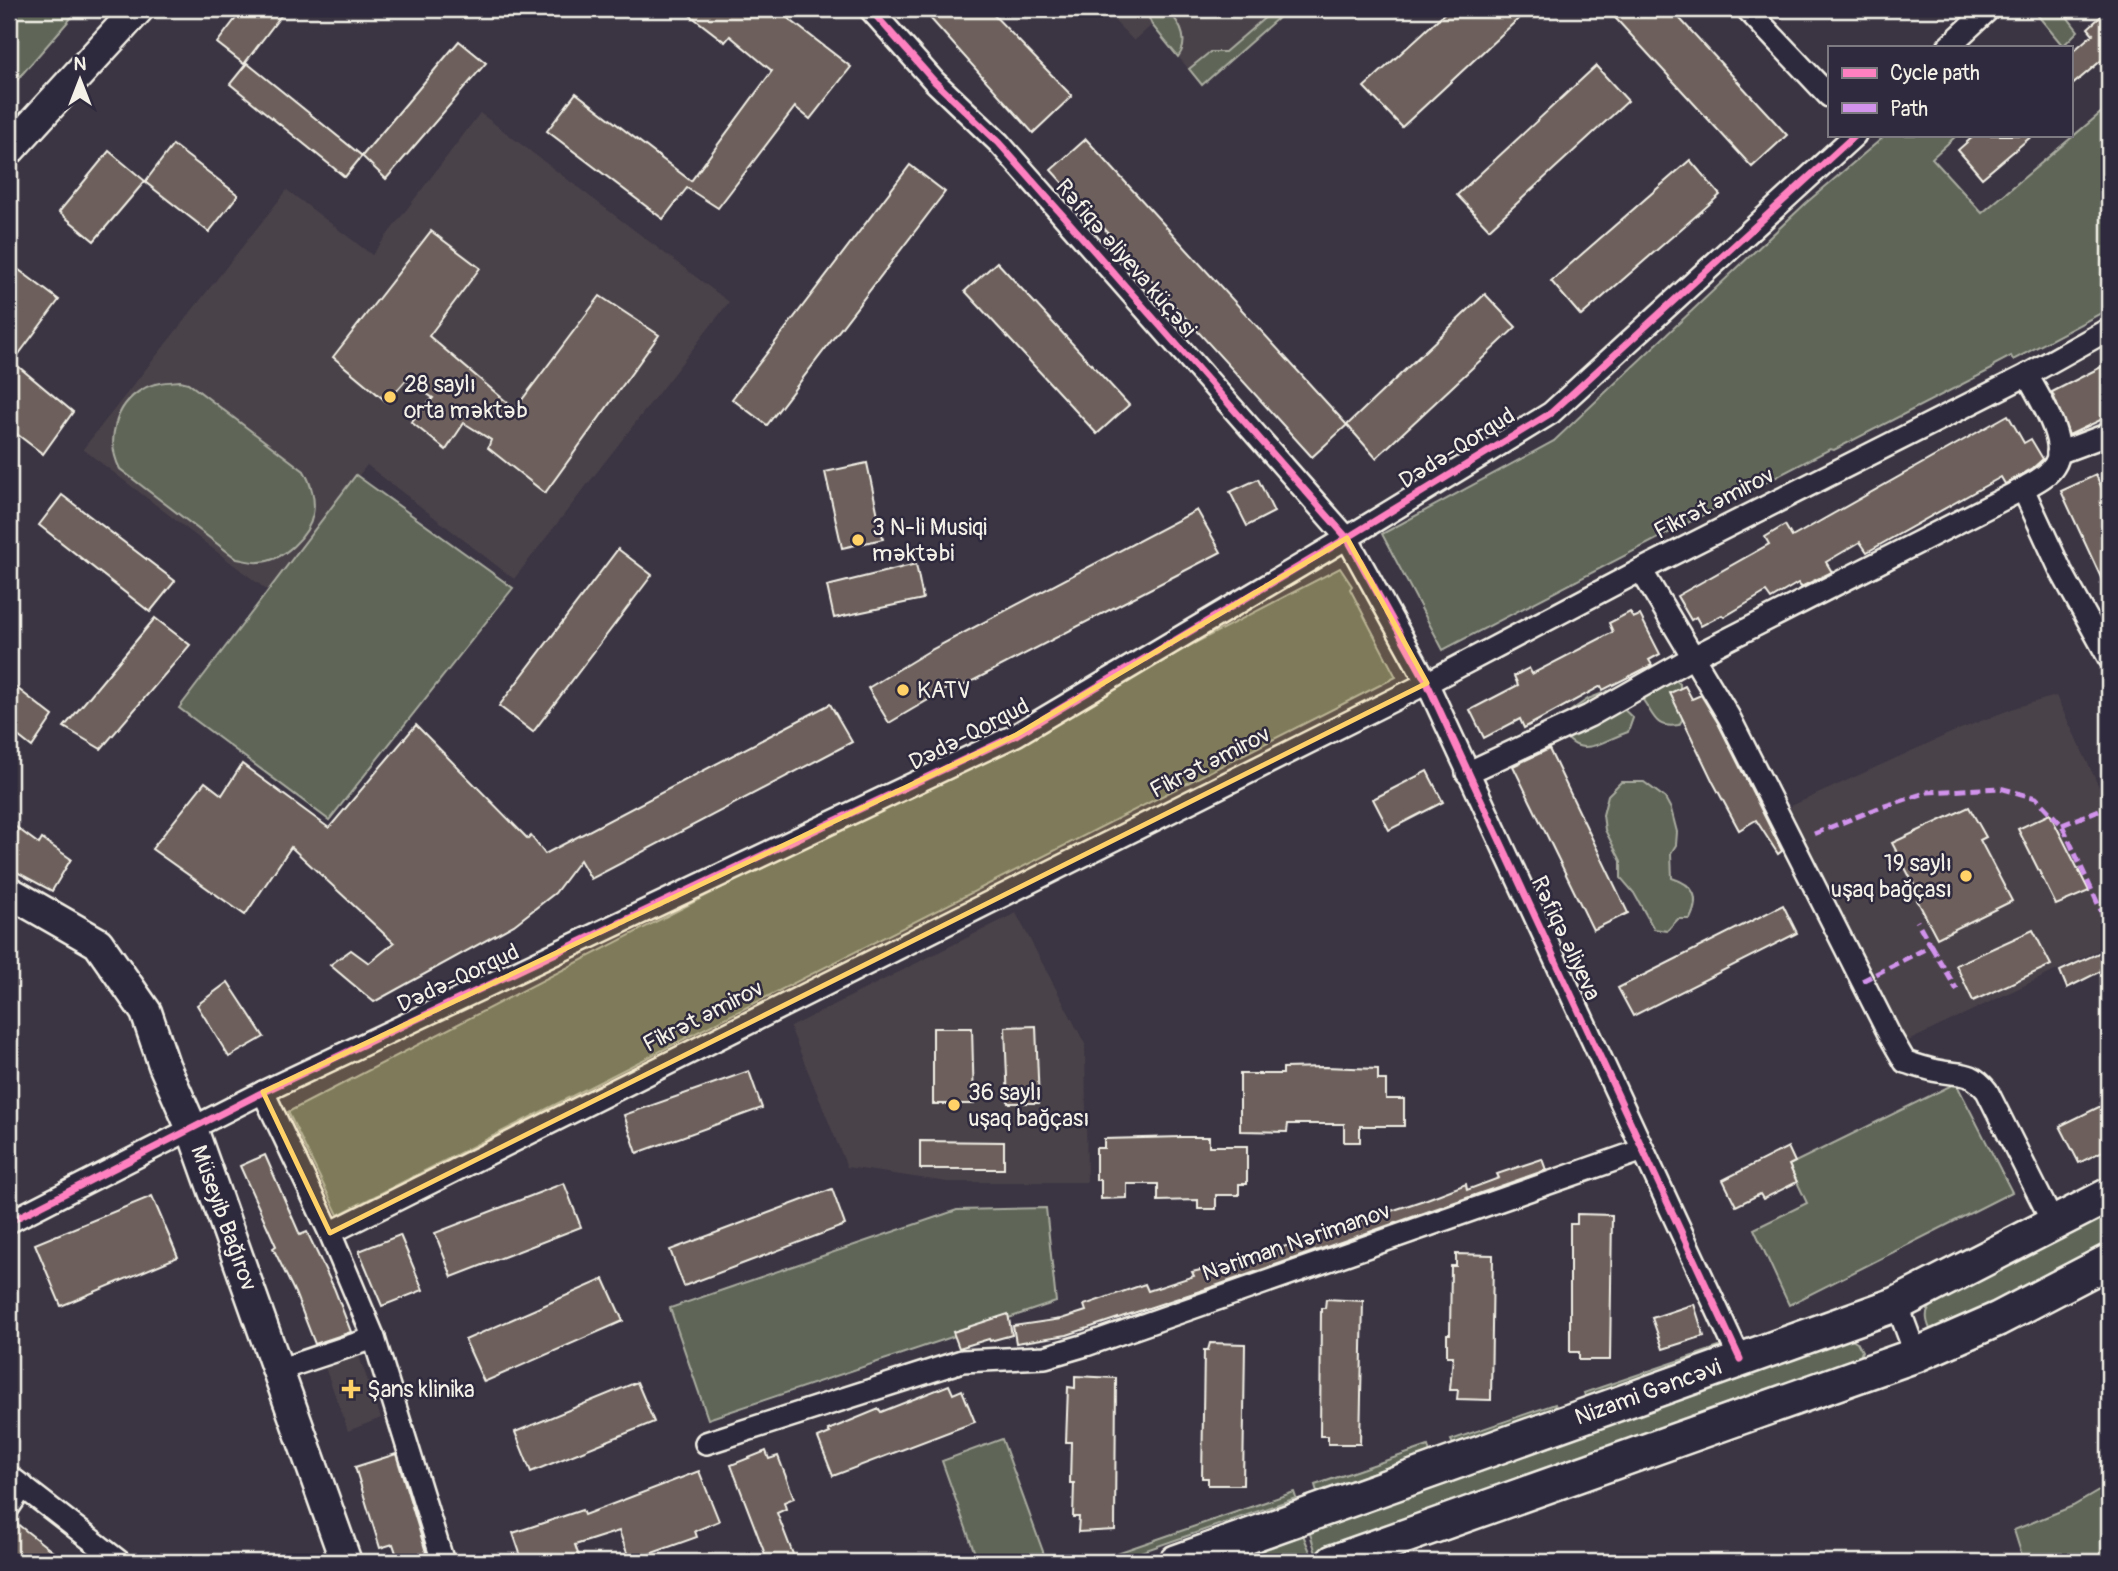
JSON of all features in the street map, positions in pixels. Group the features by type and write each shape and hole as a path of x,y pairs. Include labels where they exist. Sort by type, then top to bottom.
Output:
{"main road":[{"name":"Nizami Gəncəvi","path":"1175,1562 1897,1304 2109,1195"},
{"path":"1333,1562 1916,1355 1998,1319 2109,1261"}],"street":[{"path":"9,150 138,9"},
{"name":"Rəfiqə Əliyeva küçəsi","path":"870,9 934,81 999,143 1347,538"},
{"path":"1747,9 1828,95"},
{"path":"1949,46 1989,9"},
{"name":"Dədə-Qorqud","path":"9,1222 263,1092 1016,735 1551,413 1854,136"},
{"name":"Fikrət Əmirov","path":"330,1233 1427,683 1641,570 2027,375 2109,329"},
{"path":"1467,773 1589,716 1693,657 2048,474 2057,463 2054,428 2027,375"},
{"path":"2058,453 2109,435"},
{"path":"2023,489 2062,571 2109,658"},
{"name":"Rəfiqə Əliyeva","path":"1347,538 1427,683 1740,1359"},
{"path":"1641,570 1729,718 1905,1062 1940,1071 1964,1073 1978,1080 1987,1091 2053,1223"},
{"name":"Müseyib Bağırov","path":"9,892 98,943 146,1012 164,1065 192,1129 346,1562"},
{"path":"263,1092 330,1233 374,1338 443,1562"},
{"name":"Nəriman Nərimanov","path":"706,1443 962,1361 1045,1357 1055,1354 1643,1150"},
{"path":"1897,1304 1916,1355"},
{"path":"278,1370 374,1338"},
{"path":"9,1507 16,1481 120,1562"}],"highlighted area":[{"path":"1347,538 1427,683 330,1233 263,1092 1016,735"}],"shaded area":[{"path":"1103,9 1288,9 1202,85 1152,25 1134,41"},
{"name":"28 saylı orta məktəb","path":"480,113 729,302 514,579 367,465 268,591 83,449 287,190 372,255"},
{"name":"19 saylı uşaq bağçası","path":"2056,696 2109,808 2109,945 1904,1043 1789,807 1953,732 2017,707"},
{"name":"36 saylı uşaq bağçası","path":"1016,913 1085,1044 1087,1182 947,1182 847,1167 790,1027"},
{"name":"Şans klinika","path":"355,1345 381,1418 348,1431 322,1359"}],"green space":[{"path":"9,9 79,9 9,89"},
{"path":"1145,9 1167,9 1176,20 1183,38 1182,51 1178,57 1152,25"},
{"path":"1275,9 1288,9 1202,85 1189,69 1210,52 1225,52"},
{"path":"2076,9 2068,18 2078,31 2063,46 2034,11"},
{"path":"2109,106 2109,309 2013,360 2011,356 1994,365 1992,369 1834,450 1830,449 1443,650 1382,534 1554,441 1806,203 1885,136 1956,136 1932,158 1982,213"},
{"path":"180,381 188,383 304,471 313,497 314,509 310,522 300,539 277,558 256,562 237,559 120,469 113,436 119,414 125,404 147,387"},
{"path":"356,475 513,588 329,820 179,708"},
{"path":"1340,568 1352,586 1350,589 1396,677 338,1215 288,1112"},
{"path":"1670,675 1680,684 1685,715 1679,725 1671,726 1656,720 1643,700 1644,695"},
{"path":"1613,689 1618,704 1633,718 1628,732 1599,744 1582,747 1567,738 1560,728 1563,716 1588,699"},
{"path":"1621,782 1644,782 1665,798 1671,809 1677,832 1676,845 1671,853 1672,878 1690,888 1695,904 1690,919 1678,919 1667,931 1654,929 1634,893 1621,878 1621,861 1605,830 1603,815 1608,795"},
{"path":"1956,1083 2012,1192 1789,1305 1754,1229 1807,1203 1789,1165"},
{"path":"1046,1208 1056,1302 708,1419 670,1308 957,1210"},
{"path":"2109,1214 2109,1250 1937,1332 1930,1329 1927,1313 1937,1301"},
{"path":"1848,1337 1857,1342 1862,1351 1858,1362 1318,1560 1308,1527"},
{"path":"1719,1347 1721,1353 1586,1399 1584,1393"},
{"path":"1555,1404 1557,1410 1454,1446 1451,1440"},
{"path":"1002,1439 1045,1557 1030,1562 978,1562 942,1461"},
{"path":"1428,1446 1430,1453 1317,1492 1315,1485"},
{"path":"2109,1485 2109,1561 2024,1562 2014,1530 2073,1506"},
{"path":"1294,1492 1296,1498 1112,1562 1091,1562"},
{"path":"1301,1530 1313,1559 1305,1562 1213,1562"}],"building":[{"path":"243,9 286,9 244,64 217,43"},
{"path":"682,9 776,9 851,67 810,119 795,107 718,208 687,188 663,219 547,131 576,93 691,181 772,71 730,36 725,42"},
{"path":"922,9 988,9 1072,96 1033,133"},
{"path":"1449,9 1529,9 1402,127 1364,87"},
{"path":"1607,9 1671,9 1787,135 1752,167"},
{"path":"2109,9 2109,54 2072,85 2072,52 2093,34 2088,28"},
{"path":"459,41 486,63 386,179 362,156"},
{"path":"247,63 362,156 345,177 230,84"},
{"path":"1596,66 1628,101 1489,229 1457,195"},
{"path":"1974,136 2032,136 1982,178 1958,150"},
{"path":"1086,139 1347,425 1312,457 1051,170"},
{"path":"173,145 238,195 209,232 145,182"},
{"path":"109,151 145,181 94,241 59,212"},
{"path":"1690,160 1720,195 1581,316 1551,281"},
{"path":"910,165 945,192 767,425 732,399"},
{"path":"431,231 480,268 429,336 515,409 600,296 659,335 545,493 488,448 491,440 464,423 446,450 411,422 433,398 406,380 387,402 333,357"},
{"path":"997,262 1129,405 1097,434 965,291"},
{"path":"15,267 59,300 13,362 73,412 43,454 9,428 9,275"},
{"path":"1485,294 1516,327 1376,458 1347,425"},
{"path":"2109,363 2109,416 2069,435 2052,392"},
{"path":"2008,415 2024,443 2031,439 2043,459 2033,468 2005,484 2001,477 1867,552 1860,542 1826,562 1832,572 1801,587 1798,583 1771,599 1766,592 1724,617 1722,615 1701,626 1696,617 1691,620 1677,596 1769,544 1765,537 1785,525 1792,537"},
{"path":"867,463 883,539 842,548 825,472"},
{"path":"2096,475 2109,504 2109,595 2061,491"},
{"path":"1258,479 1274,512 1247,526 1230,492"},
{"path":"62,495 175,581 150,612 39,525"},
{"path":"1197,510 1221,552 959,688 957,683 889,723 868,688 929,651"},
{"path":"618,549 652,575 533,732 499,706"},
{"path":"916,564 923,599 834,618 827,586"},
{"path":"1630,612 1633,618 1640,615 1660,654 1649,660 1652,665 1603,690 1601,686 1524,728 1520,719 1484,738 1470,710 1518,685 1514,676 1529,668 1532,674 1613,632 1609,623"},
{"path":"155,618 190,645 101,749 64,727"},
{"path":"9,682 53,716 32,747 9,729"},
{"path":"1685,686 1692,699 1701,695 1718,723 1782,851 1778,854 1756,820 1739,830 1670,693"},
{"path":"830,704 852,742 591,879 580,860 555,893 514,925 374,1002 330,965 351,950 369,963 394,943 291,847 245,915 152,849 205,782 222,795 242,764 329,828 416,725 528,839 531,836 545,854"},
{"path":"1549,749 1628,913 1593,930 1513,766"},
{"path":"1427,771 1443,802 1389,830 1373,799"},
{"path":"1969,807 1986,837 1980,840 2012,901 1937,938 1917,900 1921,898 1892,843"},
{"path":"2050,814 2089,891 2056,905 2018,829"},
{"path":"9,822 39,844 42,839 71,859 52,891 9,868"},
{"path":"1783,905 1797,933 1633,1016 1618,988"},
{"path":"2033,930 2051,965 1973,1001 1956,965"},
{"path":"2109,948 2109,967 2067,988 2060,971"},
{"path":"228,982 264,1037 229,1057 197,1005"},
{"path":"1036,1026 1039,1103 1008,1103 1005,1027"},
{"path":"933,1028 972,1028 974,1104 933,1104"},
{"path":"1283,1068 1378,1069 1378,1080 1386,1080 1386,1099 1404,1099 1404,1126 1360,1126 1360,1142 1344,1142 1344,1124 1288,1124 1287,1132 1240,1131 1240,1074 1283,1074"},
{"path":"749,1071 762,1108 637,1153 624,1115"},
{"path":"2109,1102 2109,1148 2079,1163 2060,1126"},
{"path":"1209,1137 1209,1146 1247,1146 1247,1184 1239,1184 1239,1195 1216,1195 1216,1209 1198,1209 1198,1200 1158,1201 1158,1184 1127,1184 1127,1198 1101,1199 1101,1180 1096,1180 1096,1148 1104,1148 1104,1139"},
{"path":"920,1141 1004,1142 1004,1169 920,1169"},
{"path":"1788,1147 1795,1162 1789,1165 1797,1182 1763,1199 1760,1194 1736,1206 1723,1180"},
{"path":"265,1155 300,1235 307,1232 334,1288 351,1332 315,1344 295,1293 273,1248 276,1246 240,1166"},
{"path":"1542,1159 1546,1170 1215,1286 1067,1335 1016,1343 1013,1326 1061,1319 1086,1311 1084,1305 1145,1284 1148,1291 1194,1276 1192,1272 1244,1260 1466,1184 1467,1190 1499,1178 1497,1174"},
{"path":"564,1183 581,1227 452,1277 435,1233"},
{"path":"832,1189 845,1225 684,1286 670,1250"},
{"path":"152,1196 178,1257 61,1306 35,1244"},
{"path":"1577,1214 1612,1215 1610,1360 1579,1360 1579,1352 1570,1352 1570,1224 1577,1224"},
{"path":"400,1235 423,1290 382,1306 359,1251"},
{"path":"1456,1254 1493,1255 1491,1400 1457,1399 1458,1390 1450,1390 1453,1356 1447,1356 1447,1334 1450,1334 1451,1266 1456,1266"},
{"path":"604,1279 623,1321 484,1382 465,1340"},
{"path":"1326,1299 1363,1301 1360,1444 1328,1444 1328,1436 1320,1436 1321,1308 1325,1308"},
{"path":"1694,1304 1704,1336 1663,1349 1652,1318"},
{"path":"1008,1314 1012,1335 959,1348 953,1332"},
{"path":"1210,1343 1245,1344 1243,1485 1208,1485 1208,1478 1202,1478 1204,1350 1208,1350"},
{"path":"1075,1376 1116,1378 1115,1530 1078,1532 1079,1517 1073,1517 1071,1442 1066,1442 1068,1387 1075,1388"},
{"path":"637,1382 654,1422 531,1472 515,1432"},
{"path":"949,1385 953,1394 962,1390 975,1422 833,1476 818,1438 830,1433 828,1430"},
{"path":"766,1451 769,1459 778,1456 794,1498 784,1502 786,1509 777,1513 796,1562 768,1562 731,1465"},
{"path":"396,1454 429,1562 399,1562 393,1544 380,1548 355,1467"},
{"path":"699,1471 719,1521 695,1531 697,1537 630,1561 619,1531 575,1545 581,1562 523,1562 513,1533 582,1510 584,1515"},
{"path":"16,1523 66,1562 9,1562 9,1533"}],"marked path":[{"path":"1814,834 1928,792 2000,788 2036,798 2062,825 2104,917"},
{"path":"2062,825 2109,806"},
{"path":"1862,981 1931,946 1917,921"},
{"path":"1931,946 1957,990"}],"cycle path":[{"path":"870,9 934,81 999,143 1347,538 1427,683 1740,1359"},
{"path":"9,1222 263,1092 1016,735 1551,413 1854,136"}],"place":[{"name":"28 saylı orta məktəb","path":"390,397"},
{"name":"3 N-li Musiqi məktəbi","path":"858,540"},
{"name":"KATV","path":"903,690"},
{"name":"19 saylı uşaq bağçası","path":"1966,876"},
{"name":"36 saylı uşaq bağçası","path":"954,1105"},
{"name":"Şans klinika","path":"351,1389"}]}
